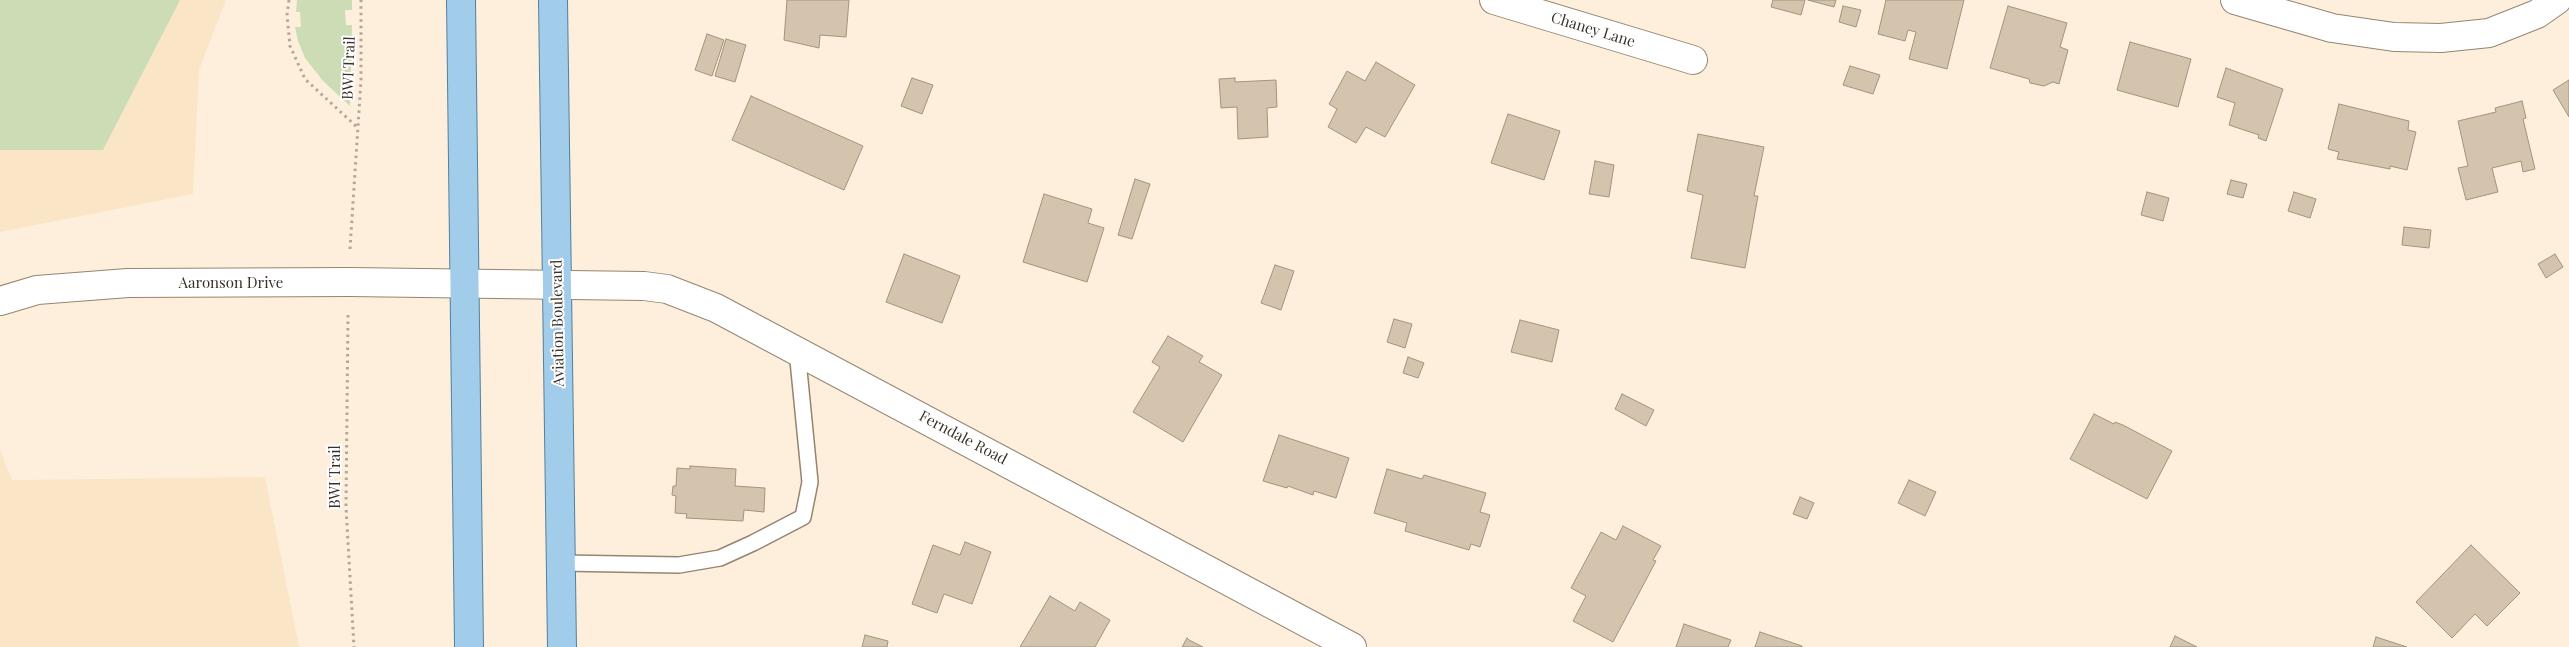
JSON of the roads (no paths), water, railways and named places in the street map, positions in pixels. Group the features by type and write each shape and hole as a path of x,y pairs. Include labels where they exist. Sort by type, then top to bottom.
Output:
{"main road":[{"path":"460,0 469,647"},
{"name":"Aviation Boulevard","path":"553,0 562,647"}],"street":[{"name":"Chaney Lane","path":"1494,0 1693,60"},
{"path":"2235,0 2332,28 2394,37 2441,38 2489,33 2537,14 2557,0"},
{"name":"Aaronson Drive","path":"0,302 37,290 128,283 557,285"},
{"name":"Ferndale Road","path":"557,285 644,286 667,289 716,308 1352,647"}],"lane":[{"path":"561,563 679,565 720,558 753,544 804,517 810,482 797,350"}]}
